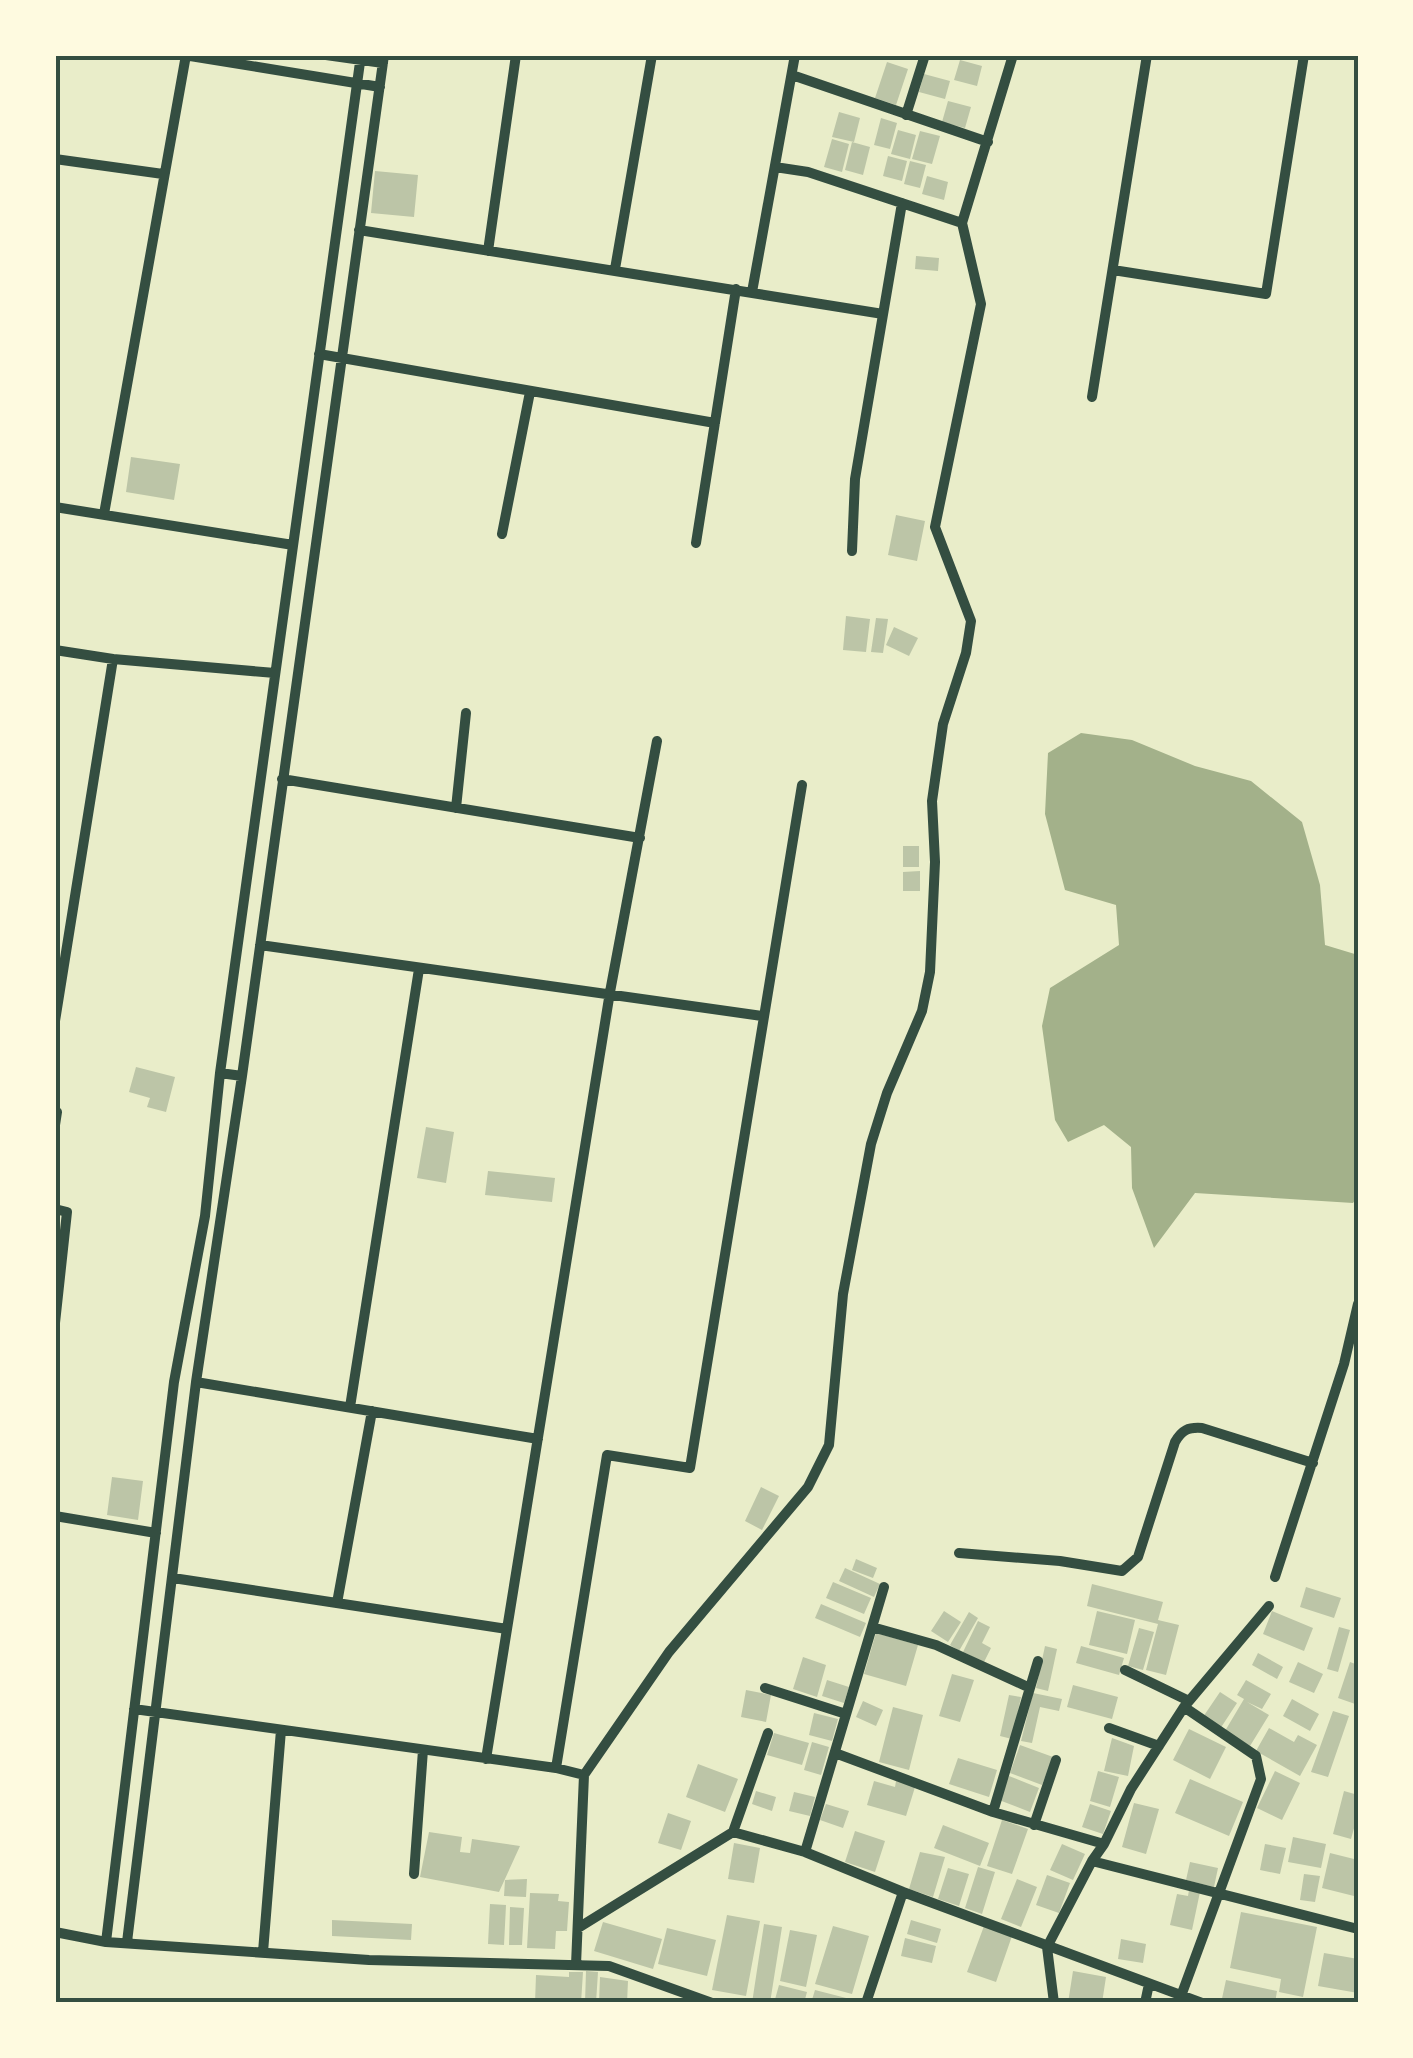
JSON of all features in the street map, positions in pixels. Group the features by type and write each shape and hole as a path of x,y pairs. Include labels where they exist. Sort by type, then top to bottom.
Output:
{"street":[{"path":"104,514 185,55 380,87"},
{"path":"127,1942 196,1382 384,59 326,55"},
{"path":"488,252 516,55"},
{"path":"615,268 652,55"},
{"path":"752,292 795,55"},
{"path":"906,115 926,55"},
{"path":"576,1964 584,1775 669,1652 808,1487 830,1445 844,1294 871,1144 887,1093 922,1011 930,972 932,801 943,724 966,653 971,621 934,528 981,304 962,222 1012,55"},
{"path":"1092,397 1147,55"},
{"path":"1113,270 1266,294 1304,55"},
{"path":"106,1942 174,1382 204,1216 220,1073 361,57"},
{"path":"792,75 988,142"},
{"path":"55,159 163,174"},
{"path":"775,167 808,172 962,222"},
{"path":"852,551 856,479 902,203"},
{"path":"359,230 884,314"},
{"path":"696,543 736,289"},
{"path":"319,354 715,424"},
{"path":"502,534 530,392"},
{"path":"55,507 293,545"},
{"path":"55,650 113,660 275,673"},
{"path":"55,1021 113,660"},
{"path":"456,808 466,713"},
{"path":"486,1759 610,992 657,741"},
{"path":"282,779 640,838"},
{"path":"556,1768 607,1455 690,1468 802,785"},
{"path":"260,945 762,1016"},
{"path":"350,1408 419,969"},
{"path":"220,1073 242,1076"},
{"path":"55,1125 57,1112"},
{"path":"55,1209 66,1212 55,1322"},
{"path":"204,1216 220,1218"},
{"path":"1275,1577 1344,1364 1358,1304"},
{"path":"1344,1364 1358,1368"},
{"path":"196,1382 538,1438"},
{"path":"338,1604 372,1411"},
{"path":"959,1553 1060,1560 1122,1571 1132,1566 1175,1442 1181,1432 1191,1427 1313,1463"},
{"path":"55,1516 156,1532"},
{"path":"173,1578 507,1630"},
{"path":"805,1852 884,1587"},
{"path":"1054,2003 1047,1947 1092,1861 1131,1789 1187,1704 1269,1606"},
{"path":"872,1627 936,1645 1030,1688"},
{"path":"993,1812 1038,1661"},
{"path":"1125,1670 1187,1704 1256,1756 1260,1780 1181,1996"},
{"path":"766,1688 846,1714"},
{"path":"134,1709 584,1775"},
{"path":"1110,1728 1159,1746"},
{"path":"263,1952 282,1730"},
{"path":"578,1928 733,1832 768,1733"},
{"path":"414,1874 423,1750"},
{"path":"835,1753 993,1812 1104,1844"},
{"path":"1034,1825 1056,1760"},
{"path":"733,1832 805,1852 1202,2003"},
{"path":"1092,1861 1358,1929"},
{"path":"866,2003 903,1892"},
{"path":"55,1932 106,1942 369,1960 609,1966 712,2003"},
{"path":"1145,2003 1148,1984"}],"shaded area":[{"path":"1081,733 1132,740 1195,766 1251,781 1302,822 1320,885 1325,945 1358,955 1358,1196 1353,1203 1195,1193 1154,1248 1132,1188 1131,1147 1104,1125 1068,1142 1055,1120 1042,1026 1050,988 1119,945 1116,905 1065,890 1045,814 1048,753"}],"building":[{"path":"960,60 982,66 977,86 954,80"},
{"path":"887,62 908,69 896,105 875,98"},
{"path":"924,74 950,81 945,99 919,92"},
{"path":"948,101 971,107 965,128 942,122"},
{"path":"839,112 860,118 854,142 832,137"},
{"path":"881,118 897,123 890,149 874,145"},
{"path":"898,130 916,135 910,159 891,154"},
{"path":"920,131 940,136 932,164 912,159"},
{"path":"832,139 849,144 842,172 824,167"},
{"path":"852,142 870,147 863,175 845,170"},
{"path":"888,156 907,161 902,181 883,176"},
{"path":"910,161 926,165 920,188 904,184"},
{"path":"375,171 418,175 414,217 371,213"},
{"path":"927,176 948,182 944,200 922,194"},
{"path":"916,256 939,258 938,271 915,269"},
{"path":"131,457 180,464 174,500 126,492"},
{"path":"896,515 925,521 917,561 888,555"},
{"path":"846,616 870,619 866,652 843,650"},
{"path":"876,618 888,619 883,653 871,652"},
{"path":"894,627 918,638 909,656 886,645"},
{"path":"903,846 919,846 919,867 903,867"},
{"path":"920,871 920,891 903,891 903,872"},
{"path":"136,1067 175,1077 166,1112 147,1107 150,1098 129,1092"},
{"path":"426,1127 454,1132 446,1183 417,1178"},
{"path":"488,1171 555,1178 552,1202 485,1195"},
{"path":"112,1477 143,1481 138,1520 107,1515"},
{"path":"761,1487 779,1496 762,1530 745,1521"},
{"path":"856,1559 877,1568 873,1578 852,1570"},
{"path":"845,1568 880,1584 874,1597 839,1581"},
{"path":"833,1582 871,1598 864,1614 826,1598"},
{"path":"1092,1584 1163,1602 1158,1620 1179,1625 1166,1675 1146,1670 1158,1624 1087,1606"},
{"path":"1306,1587 1341,1598 1334,1618 1300,1607"},
{"path":"821,1604 866,1623 860,1637 815,1618"},
{"path":"944,1611 961,1622 948,1642 931,1631"},
{"path":"1097,1611 1135,1620 1127,1654 1089,1645"},
{"path":"1272,1611 1313,1628 1304,1651 1263,1634"},
{"path":"969,1612 978,1618 959,1651 950,1645"},
{"path":"978,1621 990,1627 982,1643 991,1648 984,1662 963,1652"},
{"path":"1339,1627 1350,1630 1338,1672 1327,1669"},
{"path":"1139,1628 1154,1632 1143,1670 1128,1666"},
{"path":"876,1633 918,1645 906,1686 864,1674"},
{"path":"1045,1646 1057,1649 1048,1691 1036,1688"},
{"path":"1081,1646 1124,1658 1119,1675 1076,1663"},
{"path":"1258,1653 1283,1667 1277,1679 1252,1665"},
{"path":"803,1657 826,1665 817,1697 793,1689"},
{"path":"1298,1662 1323,1674 1314,1693 1289,1682"},
{"path":"1350,1662 1358,1665 1358,1705 1338,1698"},
{"path":"952,1674 974,1680 960,1722 939,1716"},
{"path":"827,1680 849,1687 844,1703 822,1696"},
{"path":"1246,1680 1271,1694 1262,1709 1247,1702 1269,1715 1250,1746 1225,1731 1244,1699 1237,1695"},
{"path":"1073,1685 1118,1697 1112,1719 1067,1707"},
{"path":"746,1690 771,1695 766,1722 741,1717"},
{"path":"1220,1692 1237,1703 1220,1729 1203,1717"},
{"path":"1033,1693 1062,1699 1059,1711 1040,1707 1032,1743 1021,1741"},
{"path":"1009,1695 1021,1697 1012,1739 1000,1736"},
{"path":"1292,1699 1319,1714 1310,1731 1283,1716"},
{"path":"863,1701 883,1710 876,1726 856,1717"},
{"path":"893,1707 923,1715 909,1770 879,1762"},
{"path":"1333,1711 1349,1716 1328,1777 1311,1772"},
{"path":"814,1713 838,1719 832,1741 809,1735"},
{"path":"1269,1728 1294,1742 1298,1735 1317,1745 1300,1776 1256,1751"},
{"path":"1189,1729 1226,1747 1210,1779 1173,1760"},
{"path":"774,1733 809,1743 802,1765 767,1755"},
{"path":"1112,1738 1134,1746 1128,1776 1104,1771"},
{"path":"812,1742 829,1747 821,1775 804,1770"},
{"path":"1020,1745 1053,1757 1042,1785 1010,1773"},
{"path":"958,1758 997,1770 989,1797 949,1784"},
{"path":"698,1764 738,1779 725,1812 686,1797"},
{"path":"1098,1771 1119,1777 1110,1807 1090,1801"},
{"path":"1275,1771 1300,1783 1282,1820 1257,1808"},
{"path":"1009,1776 1039,1788 1030,1812 999,1800"},
{"path":"1190,1779 1243,1802 1229,1836 1175,1813"},
{"path":"874,1781 895,1787 896,1781 916,1784 906,1816 867,1805"},
{"path":"756,1791 776,1797 772,1811 752,1804"},
{"path":"1344,1791 1358,1795 1351,1839 1333,1834"},
{"path":"794,1792 815,1797 810,1816 789,1811"},
{"path":"1134,1803 1159,1809 1146,1854 1122,1847"},
{"path":"826,1804 849,1811 843,1828 820,1820"},
{"path":"1090,1804 1111,1811 1103,1834 1082,1827"},
{"path":"668,1813 691,1821 681,1850 658,1843"},
{"path":"1002,1820 1028,1829 1012,1874 987,1866"},
{"path":"943,1825 989,1843 980,1866 934,1848"},
{"path":"855,1831 885,1841 875,1872 845,1862"},
{"path":"429,1832 462,1837 460,1852 470,1853 472,1839 520,1846 499,1892 420,1877"},
{"path":"1293,1837 1326,1844 1321,1868 1288,1862"},
{"path":"734,1843 760,1848 754,1883 728,1879"},
{"path":"1062,1844 1085,1854 1073,1880 1050,1870"},
{"path":"1265,1844 1286,1848 1280,1874 1260,1870"},
{"path":"920,1852 945,1857 933,1897 909,1889"},
{"path":"1330,1853 1358,1860 1358,1897 1322,1888"},
{"path":"1190,1862 1218,1868 1214,1887 1186,1880"},
{"path":"978,1867 995,1872 982,1914 965,1908"},
{"path":"948,1868 969,1874 959,1906 938,1899"},
{"path":"1304,1874 1320,1876 1315,1902 1300,1900"},
{"path":"1047,1875 1070,1883 1059,1913 1036,1905"},
{"path":"527,1879 526,1897 504,1896 505,1880"},
{"path":"1017,1879 1037,1887 1021,1927 1001,1919"},
{"path":"1189,1890 1200,1892 1192,1930 1170,1925 1177,1894 1188,1896"},
{"path":"530,1893 559,1894 558,1901 569,1902 567,1931 556,1931 555,1949 527,1948"},
{"path":"490,1904 506,1905 504,1945 488,1944"},
{"path":"510,1907 524,1908 522,1945 509,1945"},
{"path":"1241,1912 1317,1927 1303,1997 1279,1992 1281,1979 1230,1968"},
{"path":"727,1915 760,1921 746,1996 712,1990"},
{"path":"332,1920 412,1924 411,1940 332,1936"},
{"path":"911,1920 941,1929 937,1943 907,1934"},
{"path":"603,1922 662,1939 653,1969 594,1951"},
{"path":"764,1924 782,1927 770,2003 752,2003"},
{"path":"833,1926 869,1936 852,1994 815,1984"},
{"path":"984,1926 1012,1936 996,1982 967,1972"},
{"path":"667,1928 716,1940 707,1976 658,1964"},
{"path":"790,1930 817,1935 806,1987 780,1981"},
{"path":"905,1938 936,1946 932,1963 901,1956"},
{"path":"1121,1939 1146,1944 1143,1963 1118,1959"},
{"path":"1324,1953 1358,1959 1358,1993 1318,1986"},
{"path":"586,1971 598,1972 596,2003 585,2003"},
{"path":"1073,1971 1106,1977 1102,2003 1068,2003"},
{"path":"569,1972 583,1972 581,2003 535,2003 536,1975 569,1977"},
{"path":"600,1977 628,1981 627,2003 599,2003"},
{"path":"1226,1980 1277,1991 1275,2003 1221,2003"},
{"path":"779,1985 807,1992 804,2003 774,2003"},
{"path":"815,1990 850,1999 849,2003 811,2003"}]}
